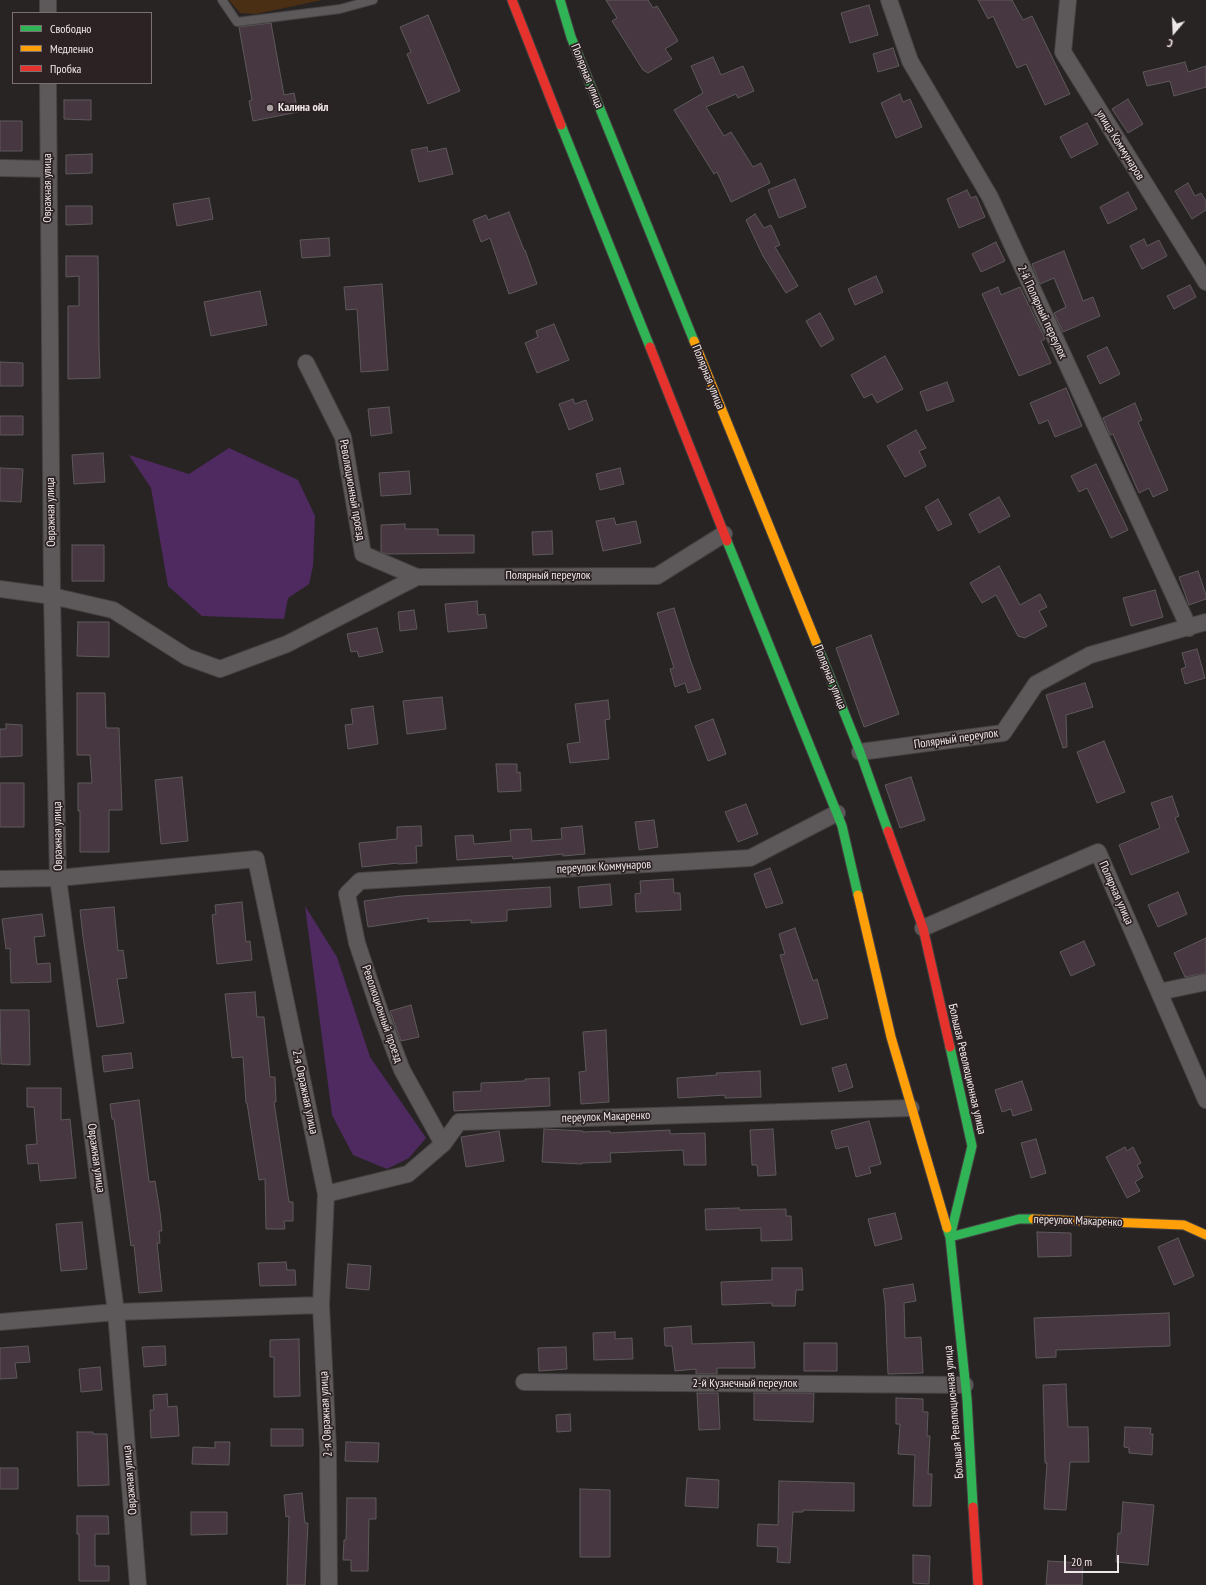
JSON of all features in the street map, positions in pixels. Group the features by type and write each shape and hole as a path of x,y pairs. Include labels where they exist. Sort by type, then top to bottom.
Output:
{"street":[{"path":"48,0 48,12"},
{"path":"512,0 724,534 842,826 891,1037 911,1108"},
{"name":"Полярная улица","path":"560,0 571,37 860,752 923,928 1098,852 1206,1100"},
{"name":"2-й Полярный переулок","path":"889,0 910,61 990,197 1189,628"},
{"name":"улица Коммунаров","path":"1068,0 1063,52 1206,282"},
{"name":"Овражная улица","path":"48,84 52,596 58,878 116,1312 138,1585"},
{"path":"0,168 48,169"},
{"name":"Революционный проезд","path":"306,363 343,437 363,554"},
{"name":"Полярный переулок","path":"363,554 417,577 657,576 724,534"},
{"path":"0,589 52,596 113,610 187,657 220,669 287,644 417,577"},
{"name":"Полярный переулок","path":"860,752 1004,733 1036,684 1090,655 1206,622"},
{"name":"переулок Коммунаров","path":"360,881 750,858 837,814"},
{"name":"2-я Овражная улица","path":"0,879 58,878 256,859 326,1194 321,1306 328,1449 329,1585"},
{"name":"Революционный проезд","path":"360,881 347,894 357,943 380,1012 402,1070 443,1144"},
{"name":"Большая Революционная улица","path":"923,928 972,1146 950,1237"},
{"path":"1159,992 1206,982"},
{"name":"Большая Революционная улица","path":"911,1108 950,1237 965,1385 978,1585"},
{"name":"переулок Макаренко","path":"326,1194 408,1174 443,1144 459,1122 911,1108"},
{"name":"переулок Макаренко","path":"950,1237 1019,1219 1184,1225 1206,1234"},
{"path":"0,1322 116,1312 321,1306"},
{"name":"2-й Кузнечный переулок","path":"524,1382 965,1385"}],"lane":[{"path":"222,0 237,22 340,9 373,0"}],"shaded area":[{"path":"229,0 322,0 256,14 240,13"},
{"path":"229,448 298,480 315,516 313,566 309,584 288,598 284,619 202,616 168,586 151,488 129,455 189,474"},
{"path":"305,906 337,957 370,1057 426,1138 409,1158 387,1169 353,1155 332,1115"}],"building":[{"path":"606,0 648,0 653,8 657,6 678,41 665,49 672,59 648,73 643,70 612,21 617,18"},
{"path":"978,0 1012,0 1023,20 1032,16 1070,94 1045,105 1026,64 1017,68 993,16 988,19"},
{"path":"869,5 878,35 850,43 841,13"},
{"path":"428,15 460,91 428,104 407,54 411,52 400,27"},
{"path":"271,23 284,95 294,93 298,112 253,121 249,101 252,100 239,27"},
{"path":"893,48 899,66 878,72 873,54"},
{"path":"713,57 721,75 743,66 754,91 738,98 736,94 706,107 724,136 731,132 753,167 761,163 770,183 731,202 717,172 714,174 674,110 703,93 691,66"},
{"path":"1185,62 1188,72 1206,66 1206,87 1174,96 1170,81 1147,86 1143,72"},
{"path":"900,94 903,102 910,99 922,127 896,138 881,103"},
{"path":"1128,99 1143,124 1128,133 1112,109"},
{"path":"64,100 91,100 91,120 64,119"},
{"path":"0,121 22,121 22,151 0,151"},
{"path":"1087,123 1098,144 1071,158 1060,137"},
{"path":"427,147 428,152 446,148 453,174 419,182 411,150"},
{"path":"92,154 92,173 66,174 66,155"},
{"path":"795,179 806,207 779,218 768,190"},
{"path":"1188,183 1195,196 1201,193 1206,201 1206,210 1192,219 1175,191"},
{"path":"967,190 971,198 976,196 985,217 959,228 947,199"},
{"path":"1128,192 1137,209 1108,224 1100,207"},
{"path":"209,198 213,219 177,226 173,204"},
{"path":"66,206 92,206 92,224 66,225"},
{"path":"509,212 537,284 509,294 490,238 481,242 473,220 486,215 488,220"},
{"path":"755,214 764,228 771,225 780,245 775,247 798,286 786,293 763,256 746,220"},
{"path":"329,238 330,256 302,258 300,240"},
{"path":"1144,239 1147,246 1159,240 1167,256 1142,269 1130,246"},
{"path":"996,242 1005,261 981,272 972,254"},
{"path":"1064,251 1083,301 1093,297 1100,316 1063,332 1054,313 1066,307 1054,278 1040,284 1032,264"},
{"path":"66,256 98,256 100,378 68,379 68,306 79,306 79,276 66,277"},
{"path":"876,276 883,292 855,305 848,289"},
{"path":"382,284 388,370 361,372 357,309 346,310 344,287"},
{"path":"1190,285 1196,297 1174,309 1167,296"},
{"path":"998,287 1001,295 1020,287 1045,339 1041,341 1051,363 1019,376 982,294"},
{"path":"260,291 267,325 211,336 204,302"},
{"path":"820,313 834,339 821,347 806,321"},
{"path":"554,324 569,360 537,373 525,343 538,337 536,331"},
{"path":"1107,347 1120,374 1100,384 1087,356"},
{"path":"885,356 903,389 877,403 872,394 864,398 851,375"},
{"path":"0,362 23,363 23,386 0,386"},
{"path":"947,382 954,401 927,411 920,392"},
{"path":"1066,388 1082,426 1055,437 1048,420 1039,424 1030,403"},
{"path":"573,399 575,404 586,400 593,420 569,430 559,404"},
{"path":"1135,403 1142,420 1138,422 1168,490 1153,497 1149,488 1139,493 1113,434 1110,435 1103,418"},
{"path":"389,407 392,433 371,436 368,409"},
{"path":"0,416 23,416 23,435 0,435"},
{"path":"916,430 926,448 919,451 926,466 905,477 887,446"},
{"path":"103,453 105,482 74,484 72,455"},
{"path":"1096,464 1128,530 1111,538 1087,488 1079,492 1071,476"},
{"path":"0,468 23,469 21,502 0,501"},
{"path":"620,468 624,484 600,490 596,474"},
{"path":"409,471 411,494 381,496 379,473"},
{"path":"999,497 1010,516 979,533 969,514"},
{"path":"938,499 952,524 938,531 925,507"},
{"path":"614,518 616,525 636,521 641,543 603,551 596,521"},
{"path":"405,524 405,529 438,529 438,535 474,535 474,553 387,554 381,552 381,525"},
{"path":"552,531 553,554 533,555 532,532"},
{"path":"72,545 104,545 104,581 72,581"},
{"path":"999,566 1020,605 1040,594 1047,607 1039,611 1047,626 1025,638 1018,636 996,595 982,603 970,583"},
{"path":"1198,571 1206,599 1189,605 1179,577"},
{"path":"1155,590 1163,617 1131,626 1123,598"},
{"path":"477,601 478,615 485,614 487,628 448,632 445,604"},
{"path":"674,608 701,689 688,693 685,683 675,687 670,669 674,668 657,613"},
{"path":"414,610 417,629 400,631 398,612"},
{"path":"78,622 109,622 109,657 77,656"},
{"path":"377,628 383,652 359,657 357,651 351,652 347,634"},
{"path":"871,635 899,714 864,727 836,648"},
{"path":"1197,649 1205,678 1185,684 1181,669 1186,667 1182,653"},
{"path":"1085,683 1093,707 1066,715 1067,747 1063,748 1046,695"},
{"path":"77,693 105,693 106,728 119,728 122,810 109,810 109,852 80,852 78,783 92,783 90,755 77,755"},
{"path":"442,697 446,729 407,734 403,701"},
{"path":"608,700 610,719 605,720 609,759 570,763 567,744 580,742 575,704"},
{"path":"373,706 378,744 348,749 345,725 353,724 351,709"},
{"path":"713,719 726,754 708,761 695,726"},
{"path":"6,724 22,725 22,756 0,757 0,729 6,729"},
{"path":"1104,741 1125,792 1097,803 1077,752"},
{"path":"496,764 517,764 517,773 520,772 521,791 498,792"},
{"path":"182,777 188,841 161,844 155,780"},
{"path":"911,777 925,820 900,828 885,785"},
{"path":"0,783 24,783 24,827 0,827"},
{"path":"1172,796 1179,816 1175,818 1189,852 1131,875 1119,845 1160,828 1151,803"},
{"path":"746,804 758,834 738,842 725,812"},
{"path":"654,820 658,847 639,850 635,822"},
{"path":"421,826 422,846 416,846 417,863 398,863 362,867 359,843 397,839 397,827"},
{"path":"582,826 585,854 563,856 563,854 513,859 512,856 457,860 455,836 473,835 474,844 511,841 510,830 531,829 532,841 562,839 561,828"},
{"path":"770,868 783,903 766,908 754,874"},
{"path":"673,879 674,893 680,893 681,910 636,912 635,894 641,893 640,881"},
{"path":"610,884 612,905 580,908 578,887"},
{"path":"550,887 551,907 507,910 507,921 471,923 471,920 428,922 428,918 368,927 364,901 401,896"},
{"path":"1178,892 1187,914 1158,927 1148,905"},
{"path":"242,902 246,942 250,941 252,960 217,964 212,915 216,914 215,905"},
{"path":"114,907 118,951 123,950 127,978 117,979 124,1023 97,1027 80,910"},
{"path":"42,914 45,936 34,937 37,964 50,963 51,982 11,983 10,948 6,949 2,919"},
{"path":"795,928 813,981 817,979 828,1018 801,1025 780,955 785,954 779,934"},
{"path":"1206,938 1206,973 1185,977 1174,953"},
{"path":"1084,941 1095,965 1071,976 1060,952"},
{"path":"255,992 257,1017 264,1017 270,1077 275,1077 276,1102 274,1102 289,1202 293,1202 293,1221 284,1221 285,1229 266,1229 265,1179 259,1180 246,1103 243,1057 232,1058 225,994"},
{"path":"411,1005 419,1037 401,1041 390,1011"},
{"path":"0,1010 29,1010 30,1065 1,1064"},
{"path":"606,1030 609,1102 581,1104 579,1072 586,1071 583,1032"},
{"path":"131,1053 133,1068 104,1072 102,1056"},
{"path":"846,1064 853,1087 839,1092 832,1068"},
{"path":"760,1071 761,1097 725,1098 725,1095 678,1098 677,1078 717,1075 716,1073"},
{"path":"549,1078 550,1106 454,1111 453,1092 481,1091 481,1083 525,1081 525,1079"},
{"path":"1022,1081 1032,1110 1013,1116 1011,1109 1002,1112 995,1090"},
{"path":"27,1088 61,1088 61,1120 70,1119 76,1178 40,1181 38,1163 28,1164 26,1145 37,1144 34,1107 27,1107"},
{"path":"139,1100 149,1182 155,1181 160,1212 162,1231 159,1231 160,1243 157,1243 162,1291 139,1293 134,1245 131,1246 114,1119 112,1119 110,1104"},
{"path":"869,1121 881,1164 869,1167 871,1173 856,1177 848,1146 836,1149 831,1131"},
{"path":"544,1129 583,1132 610,1131 610,1133 670,1130 670,1134 705,1133 706,1165 684,1165 683,1150 610,1153 611,1162 582,1164 542,1162"},
{"path":"773,1129 776,1175 758,1176 757,1165 752,1165 750,1130"},
{"path":"499,1131 504,1161 466,1167 461,1137"},
{"path":"1036,1139 1046,1173 1031,1178 1021,1143"},
{"path":"1125,1147 1127,1151 1133,1147 1141,1163 1137,1165 1143,1177 1135,1182 1140,1191 1127,1198 1106,1157"},
{"path":"739,1208 739,1210 786,1209 786,1216 791,1216 792,1240 761,1241 761,1228 706,1230 705,1209"},
{"path":"895,1213 902,1239 875,1246 868,1219"},
{"path":"82,1222 87,1269 61,1271 56,1224"},
{"path":"1037,1232 1071,1233 1071,1256 1038,1257"},
{"path":"1178,1238 1194,1276 1174,1285 1158,1247"},
{"path":"286,1262 287,1270 295,1270 296,1285 260,1286 258,1263"},
{"path":"348,1264 371,1266 369,1290 346,1288"},
{"path":"772,1268 802,1268 803,1290 796,1290 795,1306 772,1306 772,1303 722,1305 721,1282 772,1280"},
{"path":"913,1284 916,1301 904,1303 905,1338 921,1337 923,1373 888,1374 885,1302 883,1289"},
{"path":"1169,1313 1170,1346 1056,1350 1056,1357 1036,1358 1034,1318"},
{"path":"691,1326 692,1344 754,1342 755,1368 717,1368 717,1374 696,1374 696,1369 675,1371 672,1346 665,1346 664,1328"},
{"path":"615,1332 615,1339 632,1338 633,1359 594,1360 593,1333"},
{"path":"299,1339 300,1396 274,1397 274,1357 270,1357 270,1340"},
{"path":"804,1343 837,1343 837,1371 804,1371"},
{"path":"28,1346 30,1362 15,1363 17,1378 0,1379 0,1348"},
{"path":"165,1346 166,1365 144,1367 142,1347"},
{"path":"566,1347 567,1369 539,1371 538,1348"},
{"path":"100,1367 102,1390 81,1392 79,1369"},
{"path":"1066,1384 1068,1427 1088,1427 1089,1462 1070,1462 1066,1510 1044,1509 1047,1463 1045,1463 1043,1385"},
{"path":"697,1393 718,1393 720,1429 699,1430"},
{"path":"754,1393 814,1393 813,1422 754,1420"},
{"path":"167,1394 168,1407 177,1406 179,1436 151,1438 150,1410 154,1410 153,1395"},
{"path":"896,1398 923,1399 923,1412 928,1412 927,1436 930,1436 928,1474 932,1474 931,1506 913,1506 915,1455 898,1454 900,1424 896,1424"},
{"path":"570,1414 571,1431 557,1432 556,1415"},
{"path":"1125,1427 1151,1428 1150,1434 1153,1434 1152,1455 1129,1453 1129,1448 1124,1447"},
{"path":"271,1429 303,1429 303,1446 271,1446"},
{"path":"77,1432 107,1434 109,1485 78,1486"},
{"path":"215,1442 230,1442 229,1465 192,1464 193,1447 215,1448"},
{"path":"346,1442 379,1443 378,1462 345,1461"},
{"path":"0,1468 18,1468 18,1489 0,1489"},
{"path":"687,1478 719,1480 718,1508 685,1506"},
{"path":"779,1481 854,1483 854,1511 803,1510 803,1512 793,1512 790,1563 777,1562 778,1547 757,1546 758,1524 778,1525"},
{"path":"580,1489 610,1490 610,1557 580,1557"},
{"path":"302,1493 305,1523 308,1523 305,1585 287,1585 289,1516 286,1517 284,1495"},
{"path":"347,1498 376,1498 376,1519 369,1519 368,1571 351,1571 351,1560 343,1560 344,1540 346,1540"},
{"path":"1123,1502 1154,1505 1148,1565 1116,1562 1118,1533 1121,1533"},
{"path":"191,1512 227,1512 227,1534 191,1535"},
{"path":"77,1516 108,1516 109,1534 95,1534 95,1566 109,1566 109,1581 79,1581 79,1534 77,1534"},
{"path":"913,1555 930,1556 929,1584 913,1583"},
{"path":"1048,1561 1083,1563 1082,1585 1046,1585"}],"traffic: fast":[{"path":"560,0 571,37 694,341"},
{"path":"561,125 650,347"},
{"path":"727,541 842,826 858,895"},
{"path":"816,642 860,752 888,831"},
{"path":"950,1047 972,1146 950,1237 1019,1219 1033,1219"},
{"path":"947,1228 950,1237 967,1399 973,1507"}],"traffic: slow":[{"path":"694,341 816,642"},
{"path":"858,895 891,1037 947,1228"},
{"path":"1033,1219 1184,1225 1206,1235"}],"traffic: jam":[{"path":"512,0 561,125"},
{"path":"650,347 727,541"},
{"path":"888,831 923,928 950,1047"},
{"path":"973,1507 978,1585"}],"place":[{"name":"Калина ойл","path":"270,108"}]}
